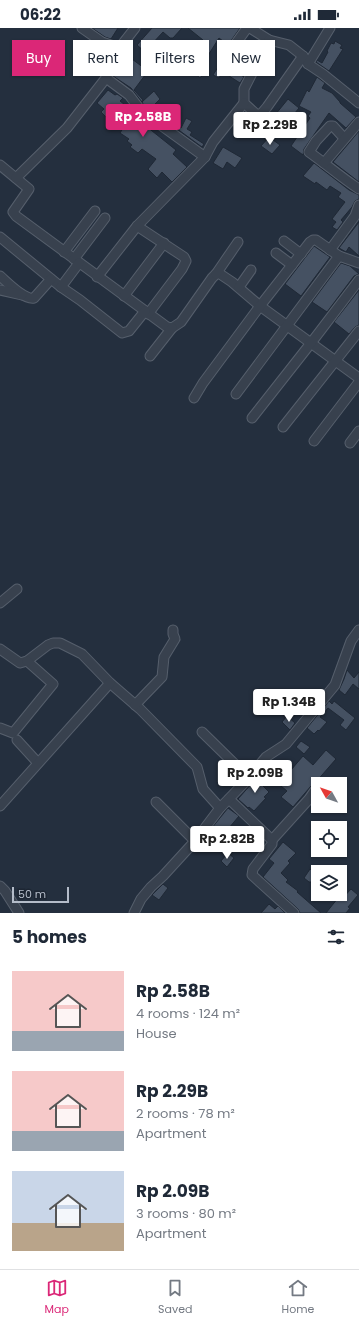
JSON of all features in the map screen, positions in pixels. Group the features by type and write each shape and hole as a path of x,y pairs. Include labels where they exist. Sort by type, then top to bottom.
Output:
{"street":[{"path":"82,28 99,40"},
{"path":"125,40 135,28"},
{"path":"240,40 250,28 269,40"},
{"path":"244,103 256,114 260,115 330,28"},
{"path":"275,42 289,45 305,60 359,103"},
{"path":"98,277 137,226 205,157 213,142 244,103 244,88 250,76"},
{"path":"16,178 67,128 106,78 129,95 139,108 151,118 205,157"},
{"path":"324,163 359,122"},
{"path":"344,138 333,126 330,126 316,141 309,152 359,189"},
{"path":"0,165 29,189 13,212 16,216 167,327 172,328"},
{"path":"330,250 357,217 359,205"},
{"path":"64,252 96,211"},
{"path":"61,287 76,261 105,218"},
{"path":"0,237 61,287 122,333 129,331 147,312 182,269 186,261 184,257 137,226"},
{"path":"194,398 203,383 260,306 313,240 316,240 339,256 359,263"},
{"path":"284,241 301,254"},
{"path":"150,356 172,328 181,322 238,242"},
{"path":"124,296 164,244"},
{"path":"276,253 292,265"},
{"path":"236,394 339,256"},
{"path":"238,287 252,270"},
{"path":"216,274 220,274 238,287 260,306 359,378"},
{"path":"1,278 30,299 34,298 51,279"},
{"path":"252,418 359,280"},
{"path":"0,290 23,295"},
{"path":"283,427 359,331"},
{"path":"314,441 359,382"},
{"path":"350,443 359,431"},
{"path":"0,603 17,589"},
{"path":"135,704 162,676 164,657 175,639 173,630"},
{"path":"134,913 141,899 195,842 220,808 249,778 266,757 286,744 335,685 352,642 359,630"},
{"path":"0,648 20,663 27,661 48,645 53,643 60,643 82,654 110,683 135,704 198,767 203,788 220,808"},
{"path":"0,728 13,733 52,684 27,661"},
{"path":"2,800 38,763 110,683"},
{"path":"202,732 249,778"},
{"path":"17,740 38,763"},
{"path":"294,913 252,876 253,869 272,844 272,840 311,796"},
{"path":"228,799 272,840"},
{"path":"156,802 195,842"},
{"path":"0,886 5,891 19,913"}],"building":[{"path":"92,28 118,28 111,39 105,37"},
{"path":"152,28 182,28 173,38 170,38 163,32 156,40 141,40"},
{"path":"188,28 240,28 232,40 222,40 219,38 209,54 209,40 203,40"},
{"path":"141,40 141,48 137,45"},
{"path":"335,41 342,45 340,48 343,49 329,71 316,62 317,60 322,63 331,43 334,44"},
{"path":"133,60 141,66 141,76 144,76 134,90 143,100 142,102 131,88 113,76 133,76"},
{"path":"217,69 217,76 220,76 219,78 213,75"},
{"path":"229,76 242,76 244,77 240,83"},
{"path":"317,77 325,83 322,88 332,93 340,103 356,117 346,128 329,113 304,149 303,155 291,146 310,118 308,116 311,112 299,106 307,90 309,92"},
{"path":"108,90 123,98 120,101 134,112 132,115 176,150 173,154 187,167 172,182 162,172 157,178 148,169 156,159 142,149 138,153 130,147 132,145 127,141 129,139 120,133 125,125 112,113 107,118 101,112 104,109 97,103"},
{"path":"154,91 160,99 154,105 164,116 165,115 181,128 186,118 192,121 187,129 192,132 190,135 204,144 202,147 143,104 142,102"},
{"path":"288,99 299,108 286,124 275,115"},
{"path":"241,116 250,119 249,122 260,128 254,139 246,135 247,131 236,127"},
{"path":"359,131 359,182 333,162"},
{"path":"269,137 280,145 272,154 261,146"},
{"path":"223,147 242,158 235,168 227,162 223,169 213,163"},
{"path":"314,163 349,190 359,195 359,199 355,201 341,220 343,222 337,230 332,227 336,222 332,219 345,202 338,197 341,193 330,186 327,190 316,182 315,184 303,176"},
{"path":"359,222 359,256 349,247 346,252 339,248"},
{"path":"314,246 330,257 301,296 285,284"},
{"path":"341,263 350,266 359,274 354,276 327,312 312,302"},
{"path":"359,290 359,325 349,334 334,322"},
{"path":"347,670 354,678 359,672 359,689 353,684 345,695 339,690"},
{"path":"329,701 332,704 334,701 355,718 346,730 340,725 344,720 328,708 320,717 327,722 314,734 307,728"},
{"path":"287,716 295,723 290,730 282,722"},
{"path":"301,741 310,747 304,754 296,747"},
{"path":"326,750 336,759 320,777 311,777 311,786 293,807 281,797 287,791 281,786 283,784 274,776 285,765 291,770 303,756 313,765"},
{"path":"259,775 266,781 262,785 269,792 264,797 266,798 254,811 238,799"},
{"path":"228,808 239,816 229,828 233,832 226,841 211,829"},
{"path":"283,842 296,853 288,861 290,863 281,873 288,880 286,882 298,891 297,892 321,913 300,913 298,909 263,877 274,863 269,859"},
{"path":"228,853 234,858 227,867 221,861"},
{"path":"310,869 311,870 311,882 304,878"},
{"path":"163,884 168,888 159,900 152,895"},
{"path":"351,889 358,895 348,907 350,908 346,913 326,913 336,901 347,901 347,893"},
{"path":"269,904 275,909 278,906 285,913 261,913"}]}
